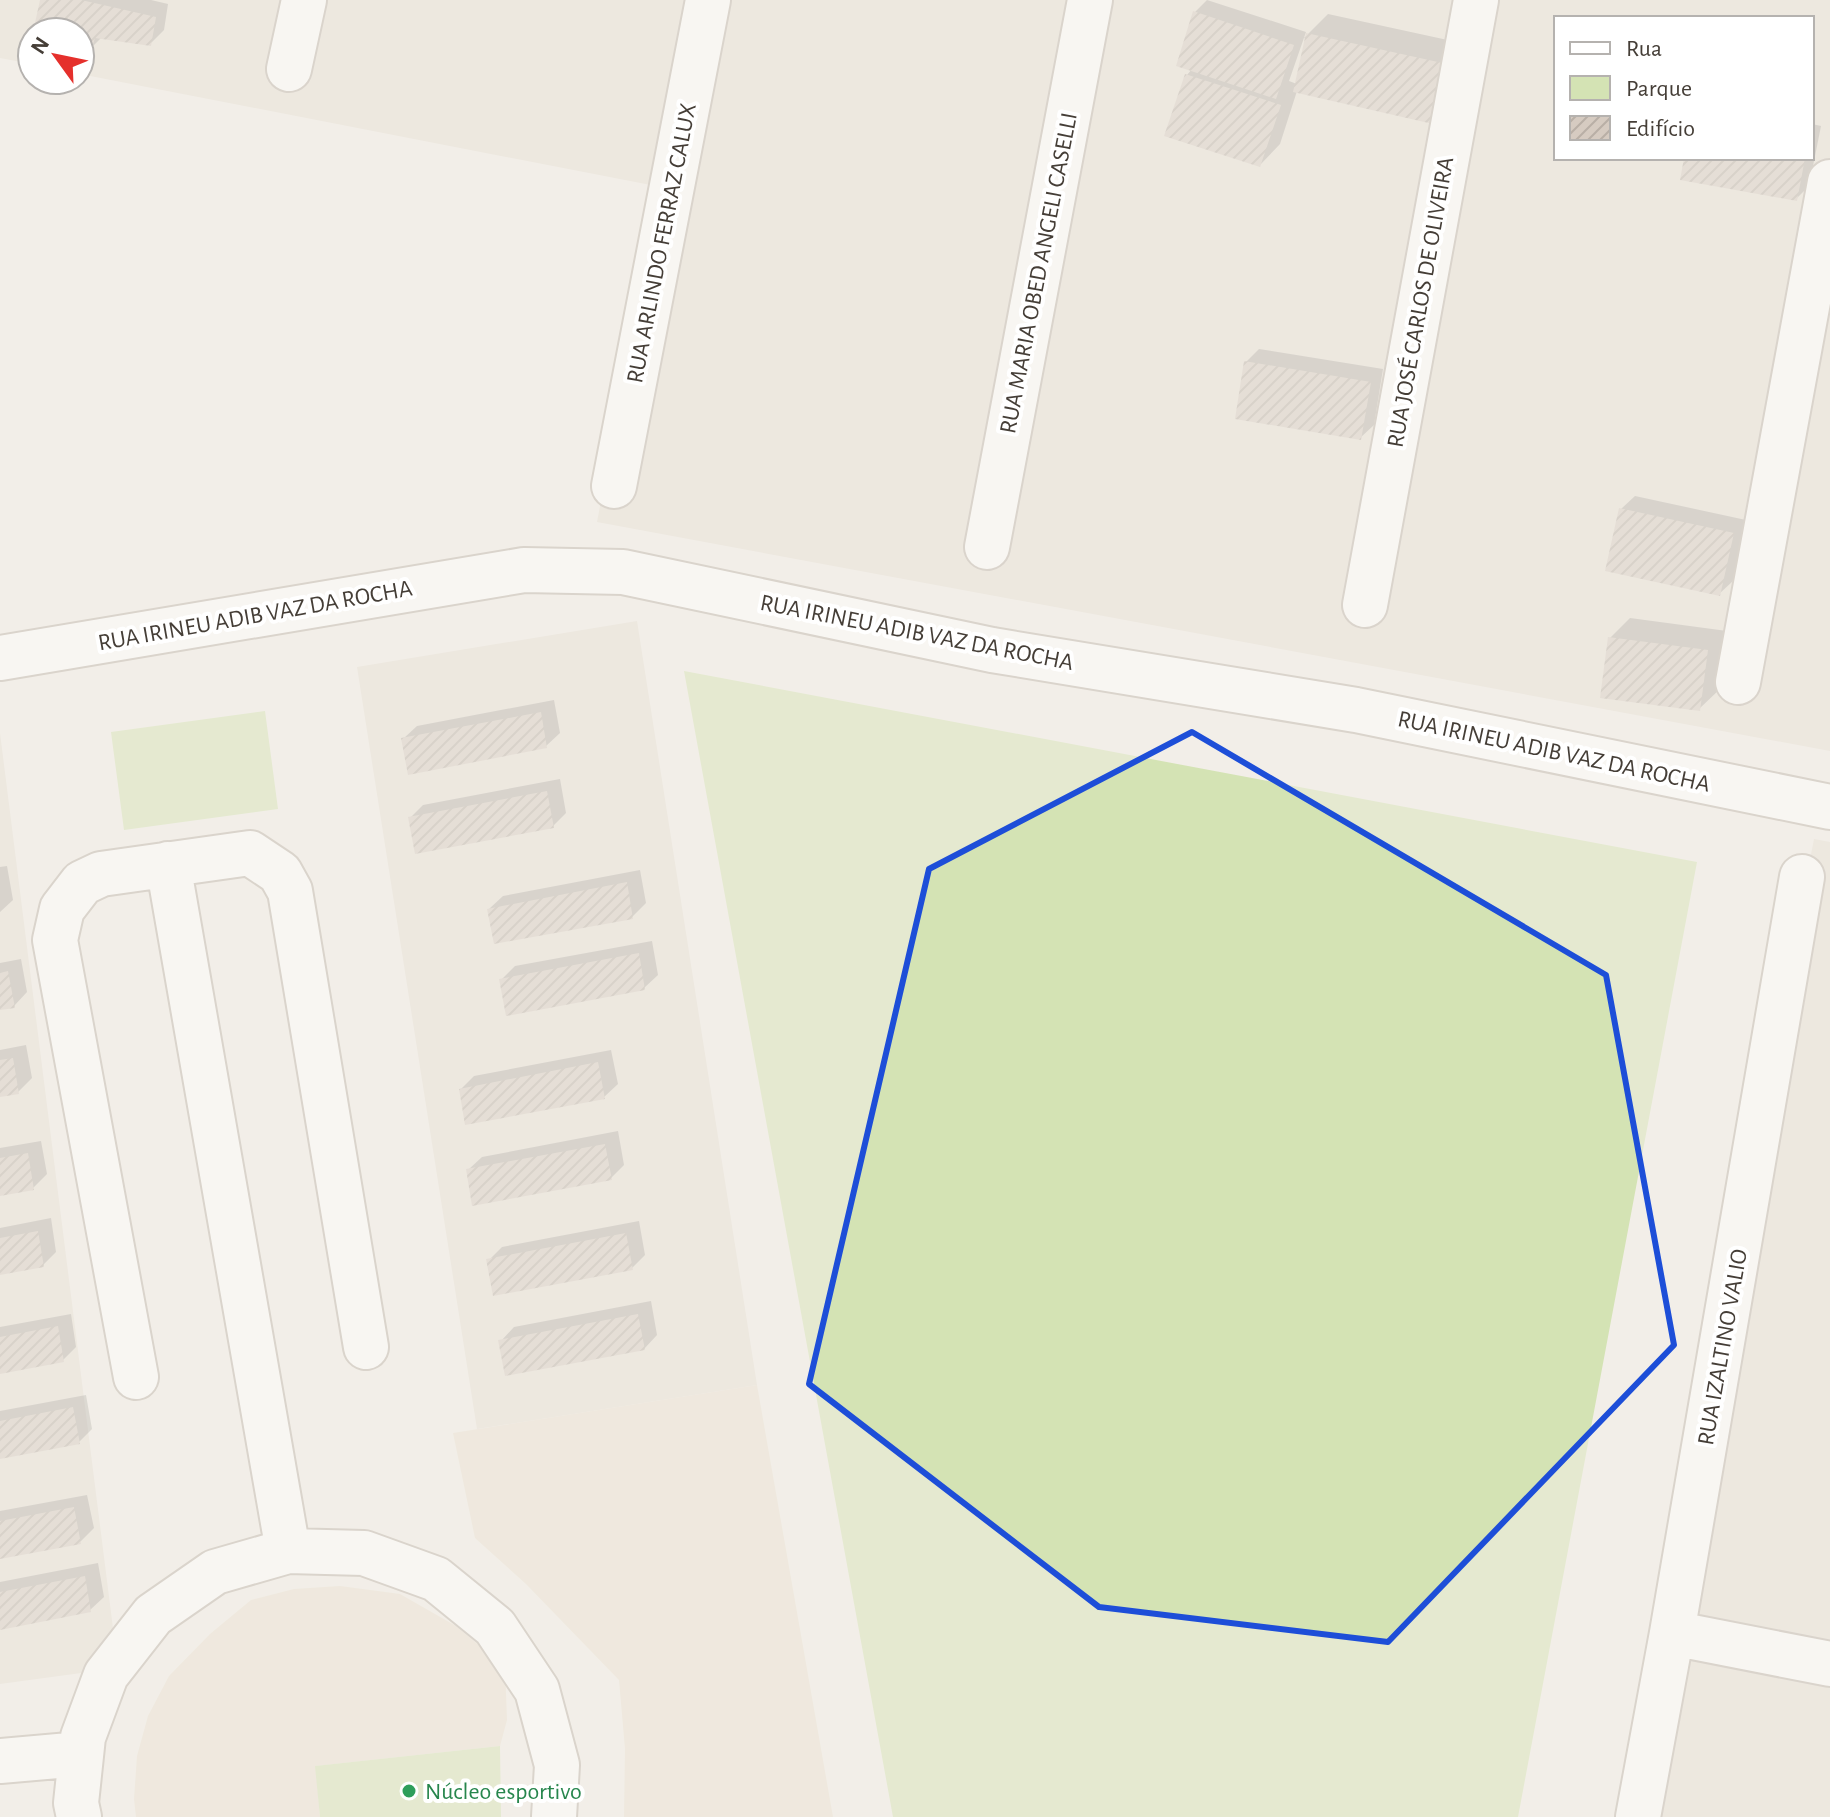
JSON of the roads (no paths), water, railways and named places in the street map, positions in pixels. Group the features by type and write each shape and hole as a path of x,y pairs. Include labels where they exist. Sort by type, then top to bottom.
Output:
{"street":[{"path":"289,69 304,0"},
{"name":"RUA ARLINDO FERRAZ CALUX","path":"614,486 708,0"},
{"name":"RUA MARIA OBED ANGELI CASELLI","path":"987,547 1090,0"},
{"name":"RUA JOSÉ CARLOS DE OLIVEIRA","path":"1365,605 1476,0"},
{"path":"1738,682 1830,182"},
{"name":"RUA IRINEU ADIB VAZ DA ROCHA","path":"0,658 524,570 623,572 992,650 1356,710 1830,807"},
{"path":"136,1377 55,940 62,909 82,883 101,874 250,853 268,862 280,873 290,891 366,1347"},
{"path":"168,864 288,1551"},
{"name":"RUA IZALTINO VALIO","path":"1638,1817 1802,877"},
{"path":"79,1817 76,1803 83,1737 106,1675 153,1615 215,1572 288,1551 364,1553 436,1579 495,1627 537,1690 557,1765 554,1817"},
{"path":"1672,1633 1830,1664"},
{"path":"0,1761 81,1754"}],"place":[{"name":"Núcleo esportivo","path":"409,1791"}]}
